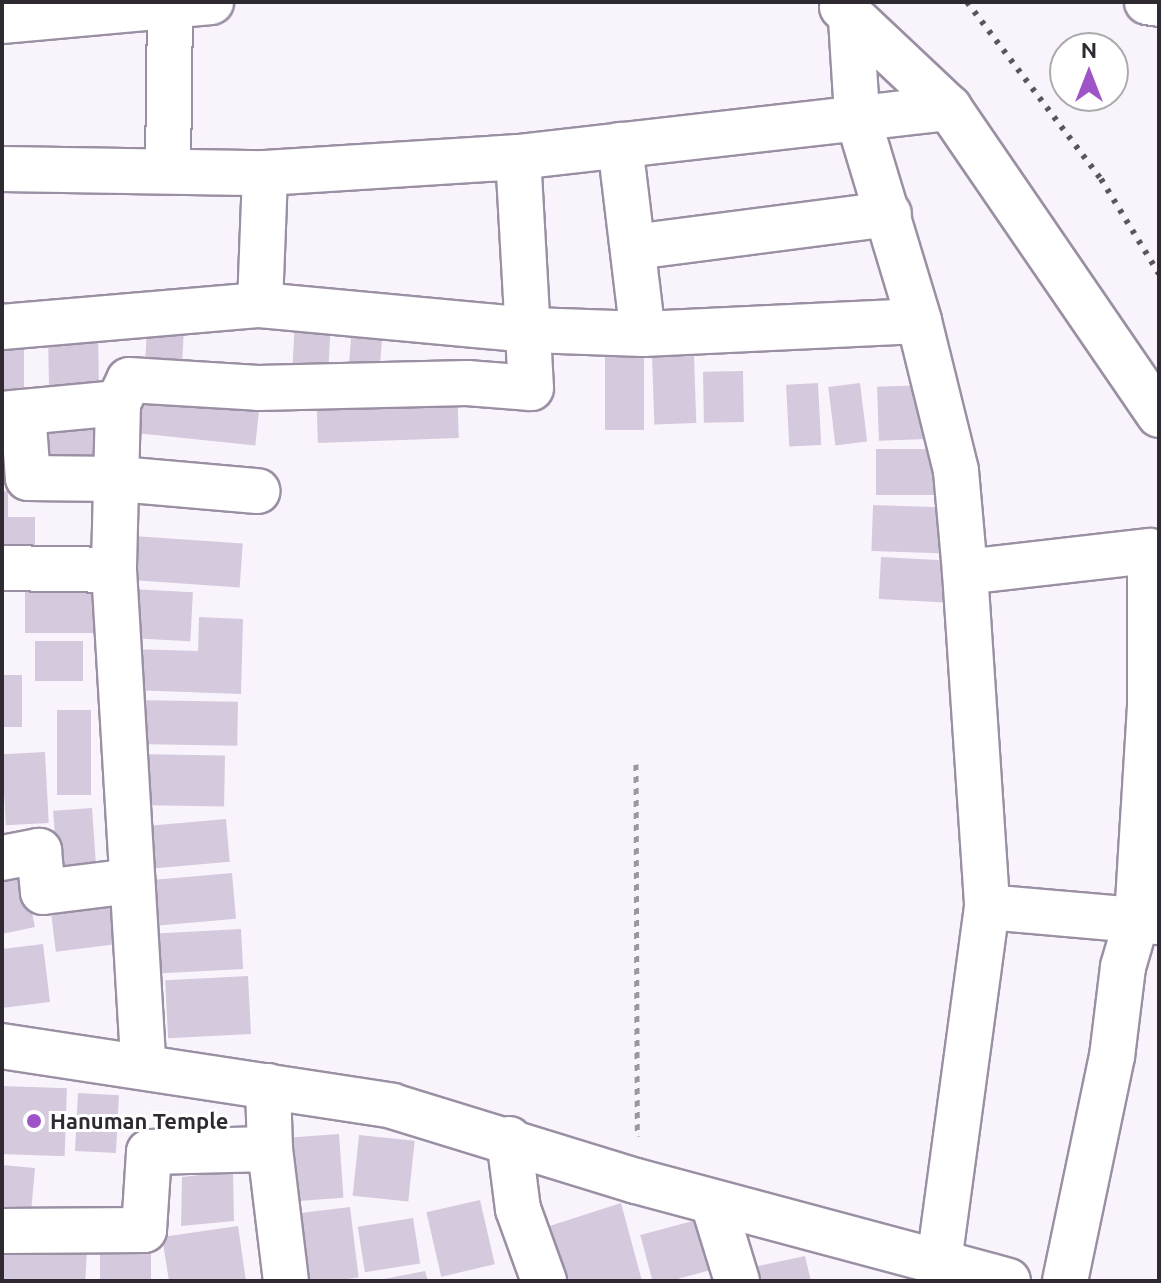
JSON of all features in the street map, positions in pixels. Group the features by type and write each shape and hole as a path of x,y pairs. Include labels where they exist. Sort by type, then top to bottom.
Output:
{"street":[{"path":"1147,2 1159,4"},
{"path":"2,21 190,3 168,170"},
{"path":"844,11 949,108 1159,415"},
{"path":"844,11 857,115 919,321 956,471 965,572 987,907 955,1271"},
{"path":"2,169 265,173 518,157 857,115 949,108"},
{"path":"620,145 643,334"},
{"path":"143,1065 114,570 119,479 118,403 129,380 258,388 467,383 531,388 531,330 518,157"},
{"path":"260,305 265,173"},
{"path":"634,247 889,214"},
{"path":"2,327 260,305 531,330 643,334 919,321"},
{"path":"467,323 467,383"},
{"path":"118,403 12,413 28,478 119,479 257,491"},
{"path":"965,572 1150,551 1148,920 1123,967 1112,1056 1065,1281"},
{"path":"2,568 114,570"},
{"path":"2,858 39,851 43,892 131,881"},
{"path":"987,907 1148,920"},
{"path":"2,1046 143,1065 392,1106 713,1203 955,1271 1008,1281"},
{"path":"268,1086 270,1149 286,1281"},
{"path":"509,1139 518,1209 544,1281"},
{"path":"2,1231 144,1230 149,1152 270,1149"},
{"path":"713,1203 737,1281"}],"path":[{"path":"636,764 636,1181"}],"building":[{"path":"295,319 331,321 328,377 292,375"},
{"path":"352,323 383,325 379,380 348,378"},
{"path":"147,327 184,329 181,377 144,375"},
{"path":"98,331 99,403 49,404 48,332"},
{"path":"2,336 24,336 24,406 2,406"},
{"path":"605,349 644,349 644,430 605,430"},
{"path":"694,356 696,423 654,424 652,357"},
{"path":"743,371 744,422 704,423 703,372"},
{"path":"818,383 821,445 789,447 786,385"},
{"path":"860,383 867,442 835,445 828,387"},
{"path":"138,385 260,398 255,446 133,433"},
{"path":"457,385 459,438 318,443 316,390"},
{"path":"925,385 927,439 879,441 877,387"},
{"path":"98,415 102,461 41,466 37,420"},
{"path":"876,449 939,449 939,495 876,495"},
{"path":"2,491 8,491 8,517 35,517 35,552 2,552"},
{"path":"873,505 948,508 946,554 871,551"},
{"path":"134,536 243,544 240,587 131,580"},
{"path":"881,557 952,561 950,603 879,599"},
{"path":"25,578 95,578 95,633 25,633"},
{"path":"131,589 193,592 190,641 128,638"},
{"path":"199,617 243,619 241,694 130,690 132,649 198,651"},
{"path":"35,641 83,641 83,681 35,681"},
{"path":"2,675 22,675 22,727 2,727"},
{"path":"134,700 238,702 237,746 133,744"},
{"path":"57,710 91,710 91,795 57,795"},
{"path":"45,752 49,823 6,825 2,754"},
{"path":"136,754 225,756 224,807 135,805"},
{"path":"92,808 96,866 57,869 53,811"},
{"path":"226,819 230,862 147,869 143,826"},
{"path":"232,873 236,919 150,926 146,880"},
{"path":"24,874 35,927 2,934 2,878"},
{"path":"115,892 121,944 56,952 49,900"},
{"path":"241,929 243,969 153,974 151,934"},
{"path":"43,944 50,1002 2,1008 2,949"},
{"path":"248,976 251,1034 168,1038 165,980"},
{"name":"Hanuman Temple","path":"2,1086 67,1088 65,1156 2,1154"},
{"path":"78,1093 119,1095 116,1153 75,1151"},
{"path":"339,1134 343,1198 292,1201 287,1138"},
{"path":"359,1135 415,1141 408,1202 353,1196"},
{"path":"2,1165 35,1168 31,1213 2,1214"},
{"path":"233,1171 234,1221 181,1226 182,1177"},
{"path":"480,1200 495,1264 441,1277 426,1212"},
{"path":"621,1203 642,1281 552,1281 537,1230"},
{"path":"350,1207 359,1277 307,1281 298,1213"},
{"path":"413,1218 420,1263 365,1272 358,1227"},
{"path":"704,1218 717,1268 670,1281 653,1281 640,1235"},
{"path":"238,1226 246,1281 169,1281 162,1237"},
{"path":"100,1245 151,1245 151,1281 100,1281"},
{"path":"2,1247 87,1251 85,1281 2,1281"},
{"path":"805,1256 811,1281 753,1281 749,1268"},
{"path":"425,1271 428,1281 379,1281 379,1280"}],"railway":[{"path":"967,2 1101,179 1159,274"}],"place":[{"name":"Hanuman Temple","path":"34,1121"}]}
